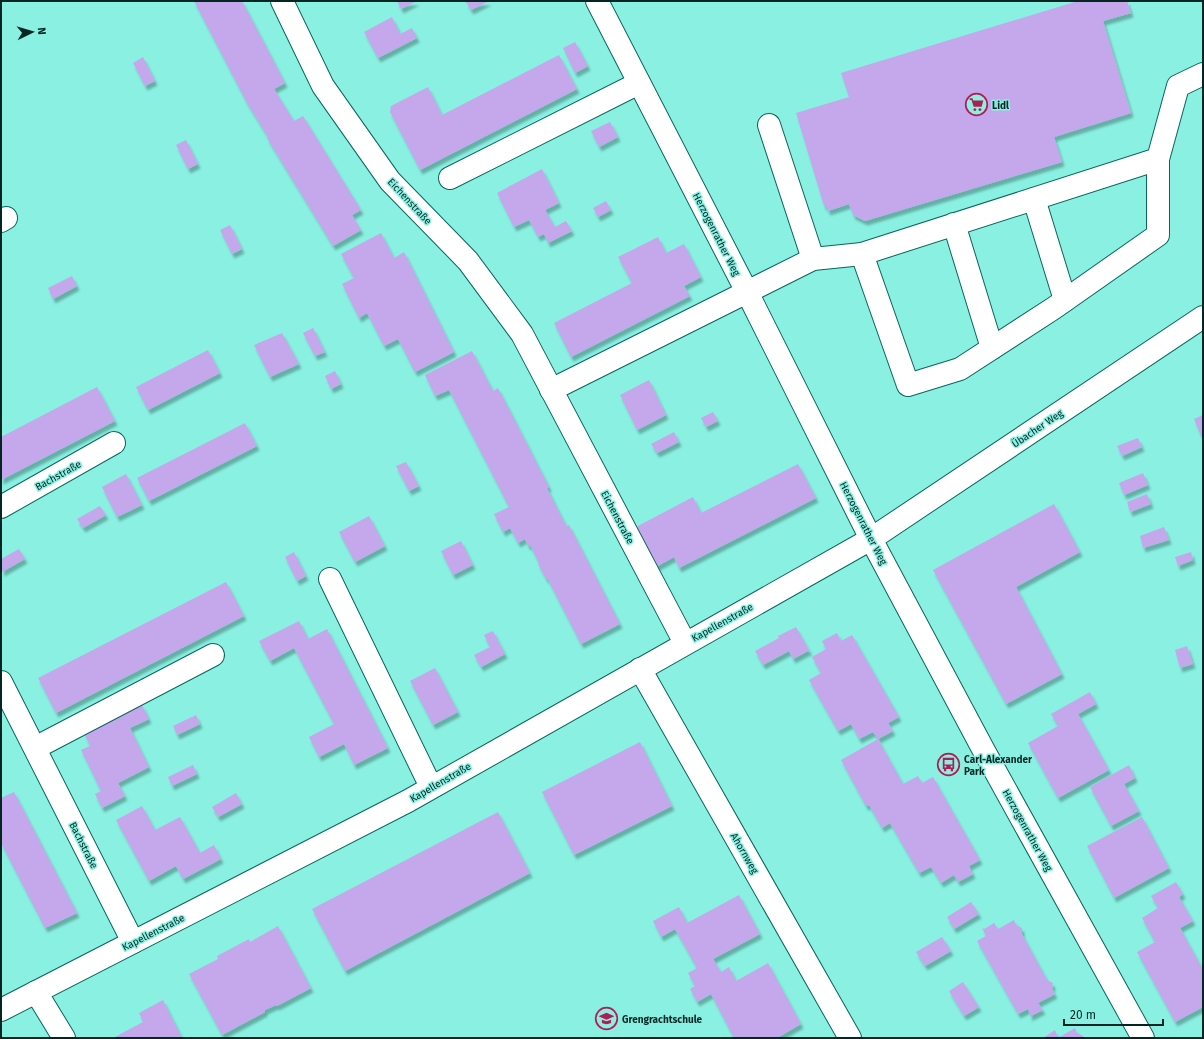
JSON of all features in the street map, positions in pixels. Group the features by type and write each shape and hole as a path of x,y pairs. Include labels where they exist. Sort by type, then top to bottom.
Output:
{"street":[{"name":"Eichenstraße","path":"282,1 324,86 390,181 468,261 522,334 685,643"},
{"name":"Herzogenrather Weg","path":"597,1 747,292 871,539 983,748 1143,1038"},
{"path":"862,254 908,385 960,369 1065,300 1158,235 1158,160 1178,86 1203,74"},
{"path":"450,178 639,83"},
{"path":"770,125 813,259"},
{"path":"551,390 747,292 771,282 813,259 862,254 1158,160"},
{"path":"1034,199 1065,300"},
{"path":"954,224 992,348"},
{"name":"Übacher Weg","path":"871,539 1203,317"},
{"name":"Bachstraße","path":"1,507 114,443"},
{"name":"Kapellenstraße","path":"1,1010 408,801 871,539"},
{"path":"330,579 431,787"},
{"path":"35,748 213,654"},
{"name":"Ahornweg","path":"640,669 850,1038"},
{"name":"Bachstraße","path":"1,682 133,942"},
{"path":"36,992 64,1038"}],"building":[{"path":"194,1 242,1 285,83 274,89 294,121 303,116 361,210 352,215 361,230 333,246 247,103"},
{"path":"397,1 417,1 401,9"},
{"path":"489,1 471,10 466,2"},
{"name":"Lidl","path":"1078,1 1127,1 1131,13 1103,21 1131,113 1054,137 1062,162 865,221 853,215 849,204 828,211 826,206 824,206 796,113 849,97 841,73"},
{"path":"392,17 400,34 412,28 417,38 378,58 364,32"},
{"path":"575,42 588,66 575,73 563,48"},
{"path":"559,55 577,89 420,170 390,112 391,106 428,87 442,115"},
{"path":"143,57 155,81 145,86 133,63"},
{"path":"610,122 618,137 599,147 591,131"},
{"path":"186,140 198,164 188,169 176,145"},
{"path":"542,169 559,203 545,210 555,227 566,221 572,231 548,243 544,234 538,237 529,220 514,227 497,193"},
{"path":"606,201 611,210 598,217 593,208"},
{"path":"230,225 242,249 232,254 220,230"},
{"path":"381,233 394,258 404,252 454,352 415,372 398,339 384,346 367,313 359,318 342,284 354,278 341,254"},
{"path":"658,237 666,253 684,244 701,277 684,286 690,296 571,357 554,323 632,283 618,257"},
{"path":"72,276 77,286 53,299 48,288"},
{"path":"313,328 325,352 315,356 303,333"},
{"path":"282,333 299,364 270,377 254,345"},
{"path":"208,350 220,373 148,410 136,387"},
{"path":"472,351 493,391 498,388 549,487 547,488 566,526 569,525 620,624 581,644 547,578 546,579 538,564 539,563 530,545 528,546 525,539 518,543 510,528 503,532 494,514 509,507 449,390 435,396 425,375"},
{"path":"335,371 341,384 331,389 325,376"},
{"path":"649,380 666,415 637,430 620,395"},
{"path":"97,387 115,421 1,480 1,437"},
{"path":"713,412 718,421 706,427 701,418"},
{"path":"1203,415 1203,441 1194,419"},
{"path":"245,423 257,446 149,501 137,478"},
{"path":"674,432 679,442 657,453 651,444"},
{"path":"1138,438 1142,447 1122,456 1117,446"},
{"path":"406,462 419,486 409,491 396,466"},
{"path":"798,464 816,498 679,568 674,557 656,567 636,527 693,497 701,513"},
{"path":"1143,473 1148,485 1124,495 1119,483"},
{"path":"126,474 142,505 117,517 102,487"},
{"path":"1147,494 1151,504 1130,512 1127,502"},
{"path":"1054,504 1080,552 1016,587 1062,674 1006,704 933,570"},
{"path":"100,506 106,515 83,528 77,519"},
{"path":"369,516 385,546 355,562 339,532"},
{"path":"1164,527 1169,540 1143,548 1140,536"},
{"path":"461,541 473,565 453,575 441,551"},
{"path":"19,549 25,559 2,572 1,559"},
{"path":"294,552 306,576 297,581 285,557"},
{"path":"1191,552 1193,560 1178,566 1175,557"},
{"path":"226,582 244,616 56,713 38,678"},
{"path":"299,621 308,639 327,629 388,748 354,765 344,744 319,757 309,737 334,724 294,648 270,661 259,641"},
{"path":"796,627 810,652 808,651 793,659 789,651 763,665 755,651 779,638 778,636"},
{"path":"493,631 505,654 481,667 474,655 490,647 484,635"},
{"path":"837,633 841,641 852,635 899,717 888,723 893,731 878,739 873,732 859,739 851,724 838,731 809,680 821,673 812,657 826,649 822,641"},
{"path":"1187,646 1193,664 1180,668 1175,650"},
{"path":"435,668 458,712 433,725 410,681"},
{"path":"1090,692 1096,704 1078,714 1109,770 1058,798 1028,743 1058,726 1051,714"},
{"path":"142,705 149,719 130,728 149,767 118,783 125,796 102,808 95,794 101,791 81,750 90,746 84,733"},
{"path":"196,715 200,724 177,735 173,726"},
{"path":"878,739 903,784 918,776 922,783 933,777 980,860 969,866 973,874 958,882 954,875 941,883 931,867 919,873 890,823 882,828 869,805 866,806 841,760"},
{"path":"640,742 672,806 574,855 542,792"},
{"path":"193,765 197,774 172,786 168,777"},
{"path":"1129,765 1135,778 1124,784 1139,811 1111,826 1090,787"},
{"path":"14,792 77,913 45,928 1,843 1,798"},
{"path":"236,793 242,804 218,817 212,807"},
{"path":"142,806 155,830 180,817 200,853 214,845 221,859 183,879 176,866 149,881 116,820"},
{"path":"498,812 530,873 345,971 312,909"},
{"path":"1142,817 1169,868 1114,898 1087,846"},
{"path":"1176,882 1183,894 1179,897 1193,921 1180,928 1203,970 1203,1007 1175,1022 1137,952 1155,942 1142,918 1158,908 1151,896"},
{"path":"739,895 760,934 713,959 721,972 729,967 736,981 768,963 801,1024 777,1038 734,1038 711,994 697,1002 690,989 695,986 688,973 697,968 675,929 661,937 653,921 679,907 687,923"},
{"path":"971,902 979,914 954,929 947,917"},
{"path":"1014,920 1016,925 1022,928 1022,934 1047,980 1053,983 1052,989 1055,994 1038,1003 1043,1010 1029,1017 1030,1014 1028,1009 1018,1014 977,941 986,936 982,928 984,929 994,923 998,929"},
{"path":"278,926 311,988 277,1006 276,1005 265,1010 265,1012 222,1035 189,974 218,959 217,956 249,939 250,942"},
{"path":"942,937 951,951 925,966 916,952"},
{"path":"963,982 979,1007 964,1016 949,991"},
{"path":"163,1000 182,1038 113,1038 143,1022 139,1013"},
{"path":"1075,1028 1077,1033 1083,1036 1083,1038 1058,1038"},
{"path":"1055,1030 1058,1038 1043,1038"}],"place":[{"name":"Lidl","path":"976,105"},
{"name":"Carl-Alexander Park","path":"949,765"},
{"name":"Grengrachtschule","path":"606,1019"}]}
